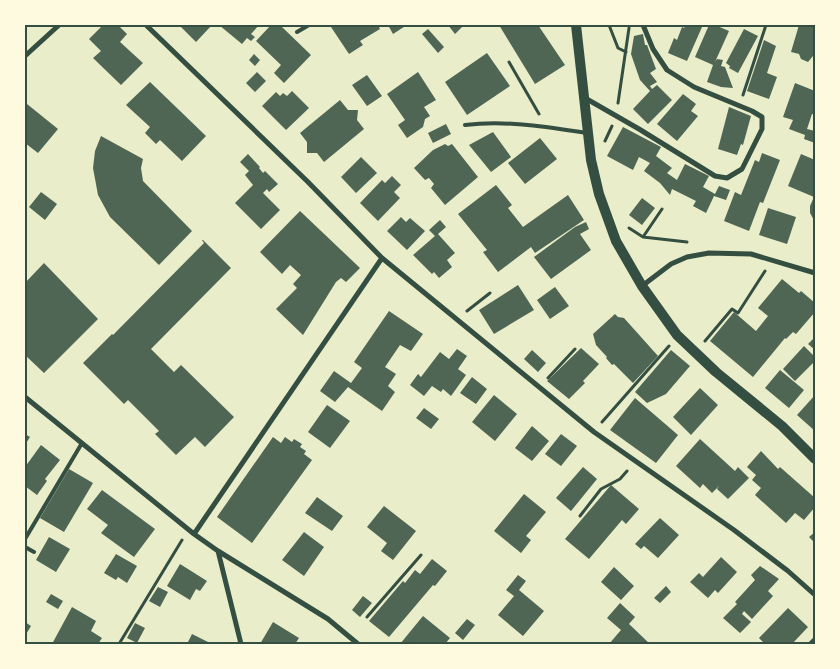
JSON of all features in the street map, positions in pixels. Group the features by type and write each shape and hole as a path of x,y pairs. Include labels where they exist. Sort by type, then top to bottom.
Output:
{"main road":[{"path":"576,25 587,133 593,168 616,241 642,286 677,335 782,426 815,459"}],"street":[{"path":"25,56 59,25"},
{"path":"146,25 308,182 382,258 594,432 734,530 788,571 815,595"},
{"path":"584,98 715,176 727,178 742,169 762,129 762,117 752,110 694,87 667,70 653,48 643,25"},
{"path":"642,286 671,264 687,257 709,253 751,254 815,273"},
{"path":"194,534 382,258"},
{"path":"25,397 194,534 328,619 358,644"},
{"path":"218,551 241,644"}],"lane":[{"path":"296,32 309,25"},
{"path":"465,125 500,124 548,127 587,133"},
{"path":"25,539 82,443"},
{"path":"25,547 34,552"}],"path":[{"path":"609,25 618,48 626,52"},
{"path":"605,142 616,117 630,25"},
{"path":"739,105 766,25"},
{"path":"508,62 548,127"},
{"path":"643,237 662,209"},
{"path":"626,224 643,237 695,242"},
{"path":"695,352 732,309 738,313 771,260"},
{"path":"456,319 490,293"},
{"path":"610,414 677,335"},
{"path":"546,380 575,349"},
{"path":"580,516 601,489 620,479 635,461"},
{"path":"119,644 188,529"},
{"path":"367,616 421,555"},
{"path":"810,644 815,638"}],"building":[{"path":"103,25 118,25 127,34 120,42 143,63 121,85 93,58 101,51 89,39"},
{"path":"179,25 212,25 196,42"},
{"path":"219,25 259,25 251,34 255,37 251,41 247,38 242,44"},
{"path":"271,25 284,25 282,27 311,55 284,83 274,73 281,65 256,41"},
{"path":"334,25 378,25 380,29 360,41 363,45 349,54 331,27"},
{"path":"388,25 407,25 393,34"},
{"path":"448,25 464,25 455,34"},
{"path":"499,25 538,25 565,65 535,84"},
{"path":"686,25 702,27 687,61 668,53 674,38 677,40 682,27 684,28"},
{"path":"709,25 715,25 729,31 715,62 717,59 723,60 721,66 725,67 733,88 721,87 707,82 713,65 695,57"},
{"path":"799,25 815,25 815,57 813,56 808,62 801,59 799,54 791,52"},
{"path":"428,29 444,47 438,53 422,34"},
{"path":"744,29 758,36 738,73 729,68 730,66 726,63"},
{"path":"643,34 645,45 647,45 656,69 650,73 657,82 650,86 652,89 657,85 672,100 648,124 633,109 650,91 640,80 631,54 634,36"},
{"path":"764,40 776,46 767,73 777,77 769,99 747,91"},
{"path":"487,53 510,86 467,115 445,82"},
{"path":"254,54 260,60 255,66 249,60"},
{"path":"257,72 266,81 255,92 246,83"},
{"path":"418,72 436,100 424,107 430,116 425,119 423,127 407,138 398,125 405,120 387,94"},
{"path":"367,75 382,96 367,106 352,85"},
{"path":"150,82 206,136 182,161 160,140 156,144 145,133 150,127 126,105"},
{"path":"795,83 815,91 815,115 812,114 807,129 815,131 815,143 804,139 805,135 789,129 793,120 783,117"},
{"path":"292,91 309,108 286,130 262,106 276,92 280,96 283,93 287,96"},
{"path":"683,94 696,104 691,111 698,116 677,141 657,124"},
{"path":"340,100 348,110 358,110 357,120 364,129 324,162 317,153 307,153 307,142 300,133"},
{"path":"27,104 58,129 38,153 25,143 25,106"},
{"path":"729,107 751,116 743,145 741,144 737,155 718,149"},
{"path":"446,124 451,134 433,143 428,133"},
{"path":"623,127 661,147 656,156 672,168 667,173 677,180 685,164 709,176 703,187 715,194 719,186 730,190 726,200 714,196 706,213 693,206 696,201 672,189 670,195 660,183 644,171 650,163 639,157 633,170 607,156"},
{"path":"493,132 511,157 491,172 469,145"},
{"path":"101,136 143,159 141,168 143,181 192,231 159,265 110,217 98,195 93,168 95,151"},
{"path":"540,138 557,159 525,184 508,163"},
{"path":"445,144 448,146 452,144 478,177 445,205 431,188 434,184 429,178 425,180 414,168 433,150"},
{"path":"762,153 780,160 763,203 760,202 749,231 724,221 735,192 741,195 755,160 759,162"},
{"path":"248,154 263,173 265,171 278,184 269,192 267,189 263,193 280,210 261,229 235,203 253,185 245,175 249,171 240,162"},
{"path":"801,154 815,160 815,222 810,213 810,206 814,197 788,186"},
{"path":"361,157 377,173 356,193 341,177"},
{"path":"392,176 401,185 394,192 400,198 378,221 360,203 382,180 385,183"},
{"path":"496,185 512,205 508,208 523,227 568,195 584,220 535,253 531,247 498,272 483,252 487,250 458,214"},
{"path":"41,192 57,204 45,220 29,207"},
{"path":"642,198 655,208 642,225 629,215"},
{"path":"768,208 796,217 787,244 759,235"},
{"path":"300,211 360,268 346,282 341,278 336,282 303,335 276,309 297,288 293,284 301,275 290,265 282,274 260,252"},
{"path":"401,217 406,222 410,218 425,231 407,250 387,231"},
{"path":"440,220 446,227 438,234 455,253 447,260 452,267 439,278 434,272 432,274 413,255 435,236 429,230"},
{"path":"586,222 589,229 580,234 591,250 551,279 534,257 575,227"},
{"path":"202,240 231,268 151,349 174,372 181,365 234,417 205,447 195,437 176,455 155,434 159,431 128,400 124,404 83,363 204,243"},
{"path":"44,263 98,319 44,373 25,355 25,283"},
{"path":"782,279 815,303 815,312 796,334 793,332 785,338 753,377 710,341 734,312 756,331 768,316 758,308"},
{"path":"518,285 534,310 494,334 479,310"},
{"path":"555,287 569,306 550,319 537,300"},
{"path":"389,311 423,334 411,351 400,345 385,367 396,374 388,386 395,392 382,411 348,387 335,402 320,391 334,371 351,383 362,368 354,362"},
{"path":"615,314 618,317 624,318 658,356 633,383 606,358 596,345 593,334"},
{"path":"815,337 815,350 808,344"},
{"path":"804,346 815,357 815,361 795,381 783,369"},
{"path":"581,348 599,364 583,381 585,383 569,399 547,381"},
{"path":"457,349 467,356 458,369 466,375 451,396 443,389 441,392 432,386 424,396 410,385 418,374 421,377 440,352 449,359"},
{"path":"532,350 546,363 538,372 524,359"},
{"path":"671,350 690,366 666,394 647,403 635,392"},
{"path":"780,370 804,390 789,408 765,388"},
{"path":"472,377 487,389 476,404 460,393"},
{"path":"700,388 718,405 691,435 673,417"},
{"path":"494,395 517,414 495,441 472,422"},
{"path":"815,395 815,431 797,415"},
{"path":"635,398 678,435 656,463 610,430"},
{"path":"327,405 350,421 330,448 308,432"},
{"path":"424,408 439,419 431,429 416,418"},
{"path":"532,426 549,441 532,461 515,448"},
{"path":"25,434 30,437 25,445"},
{"path":"561,434 577,446 561,466 545,454"},
{"path":"273,437 281,443 285,437 292,442 294,439 302,444 300,447 306,451 304,454 312,460 252,543 217,517"},
{"path":"700,439 735,471 738,467 749,478 728,499 717,489 719,486 712,493 703,484 700,488 676,466"},
{"path":"41,445 60,460 45,479 47,481 37,495 25,486 25,467"},
{"path":"761,451 778,469 780,467 815,498 815,507 804,520 795,513 786,523 755,495 761,488 752,480 756,475 747,467"},
{"path":"583,467 597,479 571,511 556,498"},
{"path":"69,469 93,483 64,532 40,518"},
{"path":"611,485 639,509 626,524 622,520 589,559 565,539"},
{"path":"102,490 155,529 134,557 101,533 108,525 87,509"},
{"path":"524,494 546,512 526,536 531,540 521,553 494,531"},
{"path":"317,497 343,516 332,531 305,513"},
{"path":"384,506 416,531 393,560 381,551 387,543 367,527"},
{"path":"660,518 679,535 658,558 644,546 641,549 635,544"},
{"path":"304,532 324,547 304,576 282,560"},
{"path":"815,532 815,543 809,537"},
{"path":"49,537 70,549 56,572 36,560"},
{"path":"116,554 137,566 127,583 118,577 116,580 104,573"},
{"path":"721,557 737,572 718,593 715,590 708,598 690,582 699,573 703,577"},
{"path":"432,559 447,571 389,637 369,621 403,581 405,583 415,570 420,574"},
{"path":"180,564 207,581 200,591 196,589 190,600 167,586"},
{"path":"760,566 779,579 768,591 773,596 752,619 744,611 742,614 751,622 740,633 723,618 737,604 735,602 755,580 751,575"},
{"path":"614,567 634,586 621,600 601,582"},
{"path":"518,575 526,581 519,590 544,611 523,636 498,615 514,596 506,590"},
{"path":"666,586 671,592 660,603 654,598"},
{"path":"158,587 168,592 160,607 149,601"},
{"path":"51,594 63,601 58,609 46,602"},
{"path":"363,596 372,603 360,617 352,610"},
{"path":"620,603 635,617 629,624 650,644 609,644 621,630 607,618"},
{"path":"72,607 96,621 91,631 102,638 98,644 52,644"},
{"path":"788,608 808,627 792,644 763,644 759,638"},
{"path":"423,616 450,638 445,644 400,644"},
{"path":"467,619 475,625 463,640 455,633"},
{"path":"25,622 31,626 25,636"},
{"path":"273,622 299,638 295,644 260,644"},
{"path":"135,623 145,628 137,643 127,638"},
{"path":"192,634 212,644 187,644"}]}
